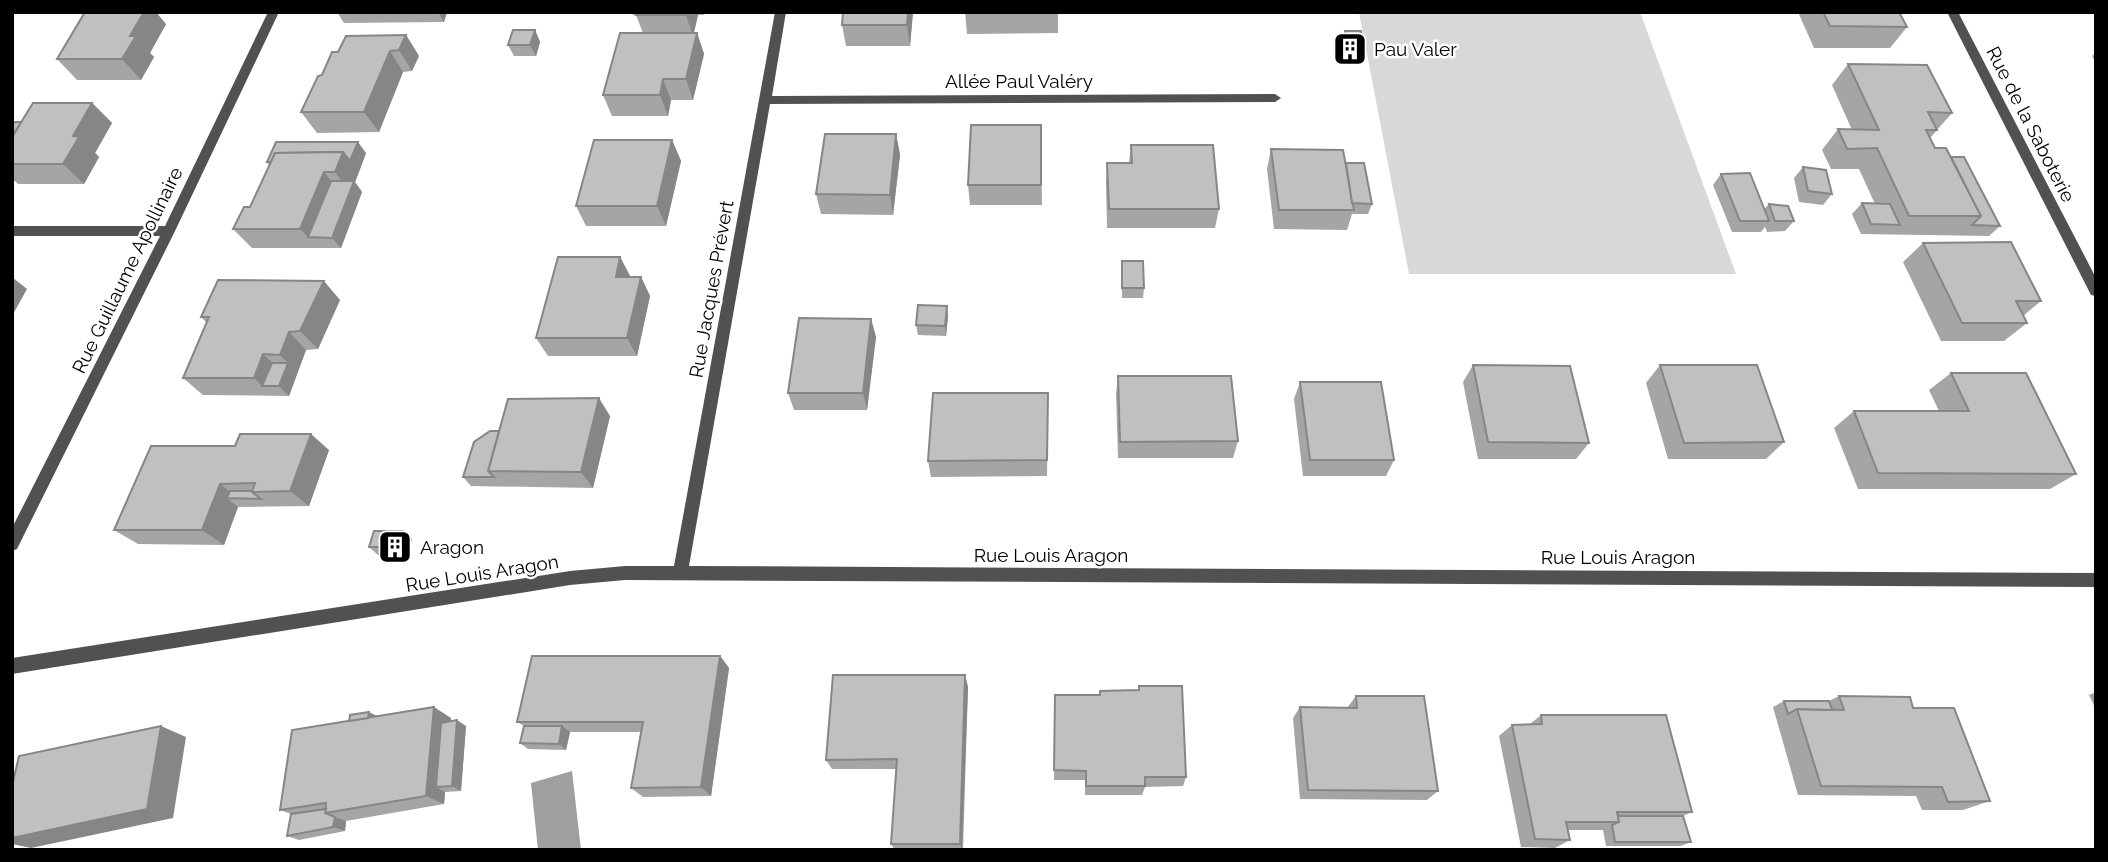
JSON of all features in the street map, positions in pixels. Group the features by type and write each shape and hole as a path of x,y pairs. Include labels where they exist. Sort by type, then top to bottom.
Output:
{"street":[{"name":"Rue Guillaume Apollinaire","path":"12,544 169,230 274,12"},
{"name":"Rue Jacques Prévert","path":"680,573 781,12"},
{"name":"Rue de la Saboterie","path":"1952,12 2096,291"},
{"name":"Allée Paul Valéry","path":"764,100 1275,98"},
{"path":"12,231 169,230"},
{"name":"Rue Louis Aragon","path":"12,666 570,578 625,573 2096,580"}],"shaded area":[{"path":"1359,12 1640,12 1736,274 1409,274"},
{"path":"572,771 581,850 538,850 531,783"}],"building":[{"path":"85,12 144,12 130,36 136,36 122,59 57,59"},
{"path":"637,12 686,12 686,15 636,15"},
{"path":"843,12 908,12 907,25 842,25"},
{"path":"965,12 1036,12 965,13"},
{"path":"1823,12 1899,12 1907,27 1830,26"},
{"path":"513,30 535,30 530,45 508,45"},
{"path":"1345,31 1361,31 1363,44 1347,44"},
{"path":"620,33 697,33 686,79 663,79 660,95 603,95"},
{"path":"406,35 399,50 390,51 364,112 301,112 332,52 338,52 346,36"},
{"path":"1848,64 1927,65 1952,113 1928,112 1937,130 1926,130 1935,148 1946,148 1981,216 1909,216 1877,148 1847,149 1838,129 1879,130"},
{"path":"33,103 92,103 73,136 79,137 63,164 12,164 12,137"},
{"path":"21,122 12,137 12,123"},
{"path":"971,125 1041,125 1041,185 968,185"},
{"path":"825,134 896,134 890,195 816,194"},
{"path":"594,140 672,140 657,206 576,206"},
{"path":"276,142 358,142 350,161 343,152 275,153 271,162 267,162"},
{"path":"1131,145 1213,145 1219,209 1109,209 1107,163 1132,163"},
{"path":"1271,149 1343,150 1354,210 1279,210"},
{"path":"343,152 335,172 324,172 300,229 233,229 244,207 250,207 275,153"},
{"path":"1951,157 1964,157 2000,226 1972,225 1981,216"},
{"path":"1346,163 1364,163 1372,204 1352,203"},
{"path":"1803,167 1826,170 1832,194 1808,191"},
{"path":"1750,173 1769,221 1740,221 1721,174"},
{"path":"331,181 354,181 332,238 308,237"},
{"path":"1862,203 1890,204 1900,225 1871,224"},
{"path":"1769,204 1788,206 1794,221 1775,221"},
{"path":"2011,242 2041,301 2016,301 2027,323 1962,323 1923,243"},
{"path":"558,257 620,257 616,277 641,277 627,338 536,338"},
{"path":"1122,261 1143,261 1144,288 1122,288"},
{"path":"218,280 324,281 300,331 289,332 280,355 263,354 254,378 183,378 209,317 201,317"},
{"path":"918,305 947,306 945,326 916,325"},
{"path":"799,318 871,319 863,393 788,393"},
{"path":"272,363 288,363 279,386 262,386"},
{"path":"1473,365 1570,366 1589,443 1488,442"},
{"path":"1660,365 1757,365 1784,442 1684,443"},
{"path":"1951,373 2026,373 2076,474 1878,473 1854,411 1969,411"},
{"path":"1118,376 1231,376 1238,441 1120,442"},
{"path":"1300,382 1381,382 1394,460 1310,460"},
{"path":"933,393 1048,393 1047,460 928,461"},
{"path":"599,398 581,472 488,471 508,399"},
{"path":"490,431 499,431 488,471 494,477 463,477 474,442"},
{"path":"240,434 311,434 290,491 252,492 255,483 220,484 202,530 114,530 151,446 235,446"},
{"path":"230,491 252,491 261,499 227,498"},
{"path":"374,531 403,531 399,547 369,547"},
{"path":"532,656 720,656 701,787 631,788 643,722 517,722"},
{"path":"833,675 965,675 960,844 891,844 897,759 826,760"},
{"path":"1139,686 1182,686 1186,777 1145,777 1145,786 1086,786 1086,771 1054,770 1055,695 1100,695 1100,691 1139,690"},
{"path":"1356,696 1424,696 1438,791 1308,790 1300,707 1357,708"},
{"path":"1839,696 1910,697 1913,708 1954,708 1990,801 1948,802 1942,787 1821,786 1797,709 1844,710"},
{"path":"1784,701 1829,701 1832,710 1797,709 1788,714"},
{"path":"434,707 426,796 325,813 326,803 280,810 292,730"},
{"path":"369,712 368,718 349,721 350,715"},
{"path":"1541,715 1666,715 1692,812 1617,812 1619,822 1566,822 1570,840 1535,839 1512,725 1542,724"},
{"path":"457,720 452,786 436,787 441,723"},
{"path":"161,726 147,809 12,838 12,786 19,756"},
{"path":"524,726 562,726 559,744 520,743"},
{"path":"326,809 325,813 335,817 333,827 287,836 291,814"},
{"path":"1618,816 1683,816 1691,842 1615,842 1612,825 1619,822"}],"place":[{"name":"Pau Valer","path":"1350,49"},
{"name":"Aragon","path":"395,547"}]}
